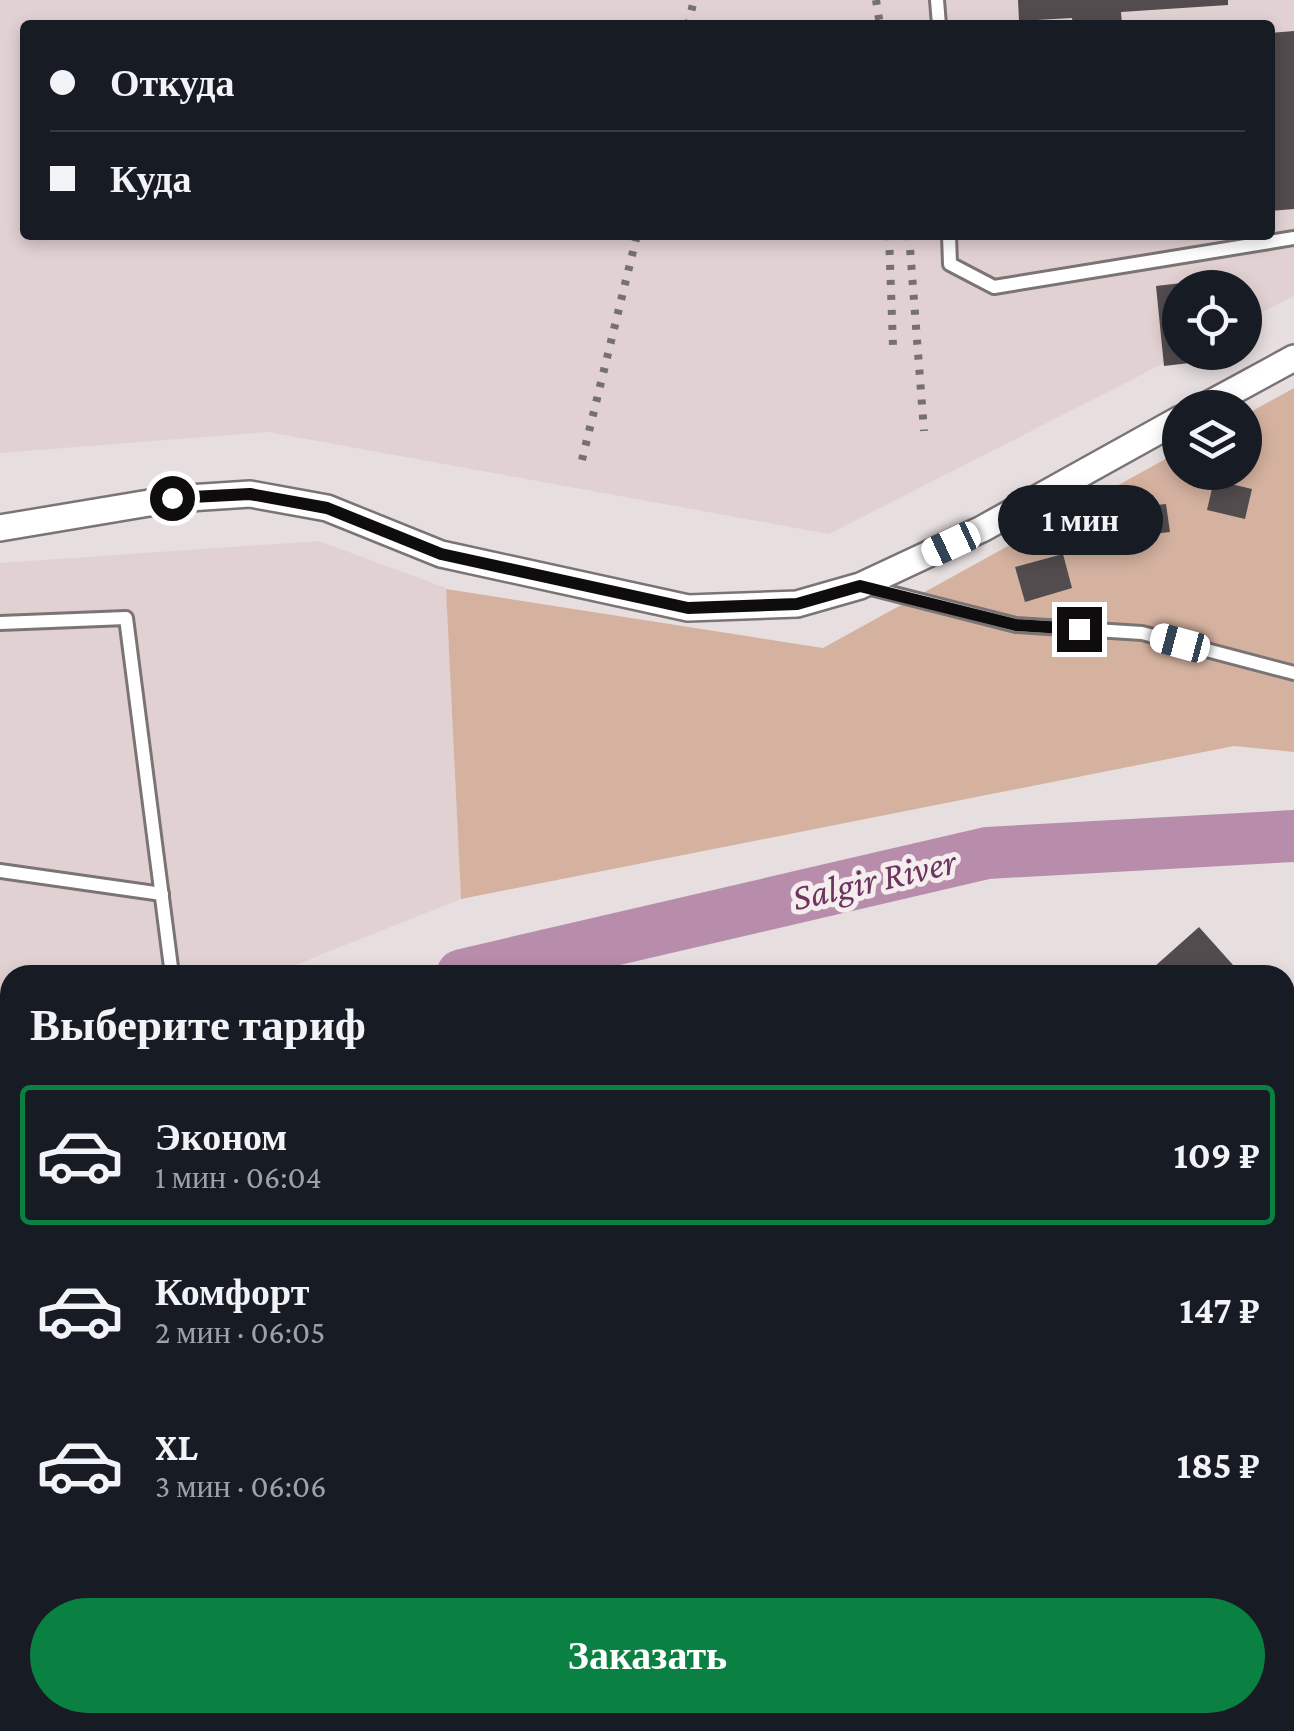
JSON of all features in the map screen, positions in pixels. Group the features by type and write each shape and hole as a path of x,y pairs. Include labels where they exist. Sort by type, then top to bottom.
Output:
{"street":[{"path":"1235,390 1294,358"},
{"path":"0,528 172,498 250,494 327,508 441,554 688,608 797,604 860,586 982,529 1162,430"}],"lane":[{"path":"949,240 950,264 994,287 1294,238"},
{"path":"860,586 1016,625 1142,633 1294,673"},
{"path":"0,623 126,618 171,965"},
{"path":"0,871 162,894"}],"shaded area":[{"path":"0,0 1294,0 1294,296 1262,312 1262,270 1162,270 1162,364 829,534 268,432 0,453"},
{"path":"1294,388 1294,752 1234,746 461,899 446,589 823,648 1162,461 1162,490 1262,490 1262,406"},
{"path":"319,541 446,588 461,899 295,965 0,965 0,563"}],"building":[{"path":"1018,0 1228,0 1228,5 1121,12 1122,20 1019,20"},
{"path":"1294,31 1294,209 1275,211 1275,33"},
{"path":"1162,285 1162,346 1156,286"},
{"path":"1212,490 1252,490 1245,519 1207,510"},
{"path":"1166,504 1170,532 1143,535 1139,507"},
{"path":"1063,554 1072,588 1025,602 1015,567"},
{"path":"1199,927 1233,965 1156,965"}],"waterway":[{"name":"Salgir River","path":"505,965 987,853 1294,836"}],"railway":[{"path":"689,20 694,0"},
{"path":"876,0 879,20"},
{"path":"582,460 636,240"},
{"path":"889,240 893,346"},
{"path":"909,240 924,431"}],"route":[{"path":"172,498 250,494 327,508 441,554 688,608 797,604 860,586 1016,625 1079,629"}]}
